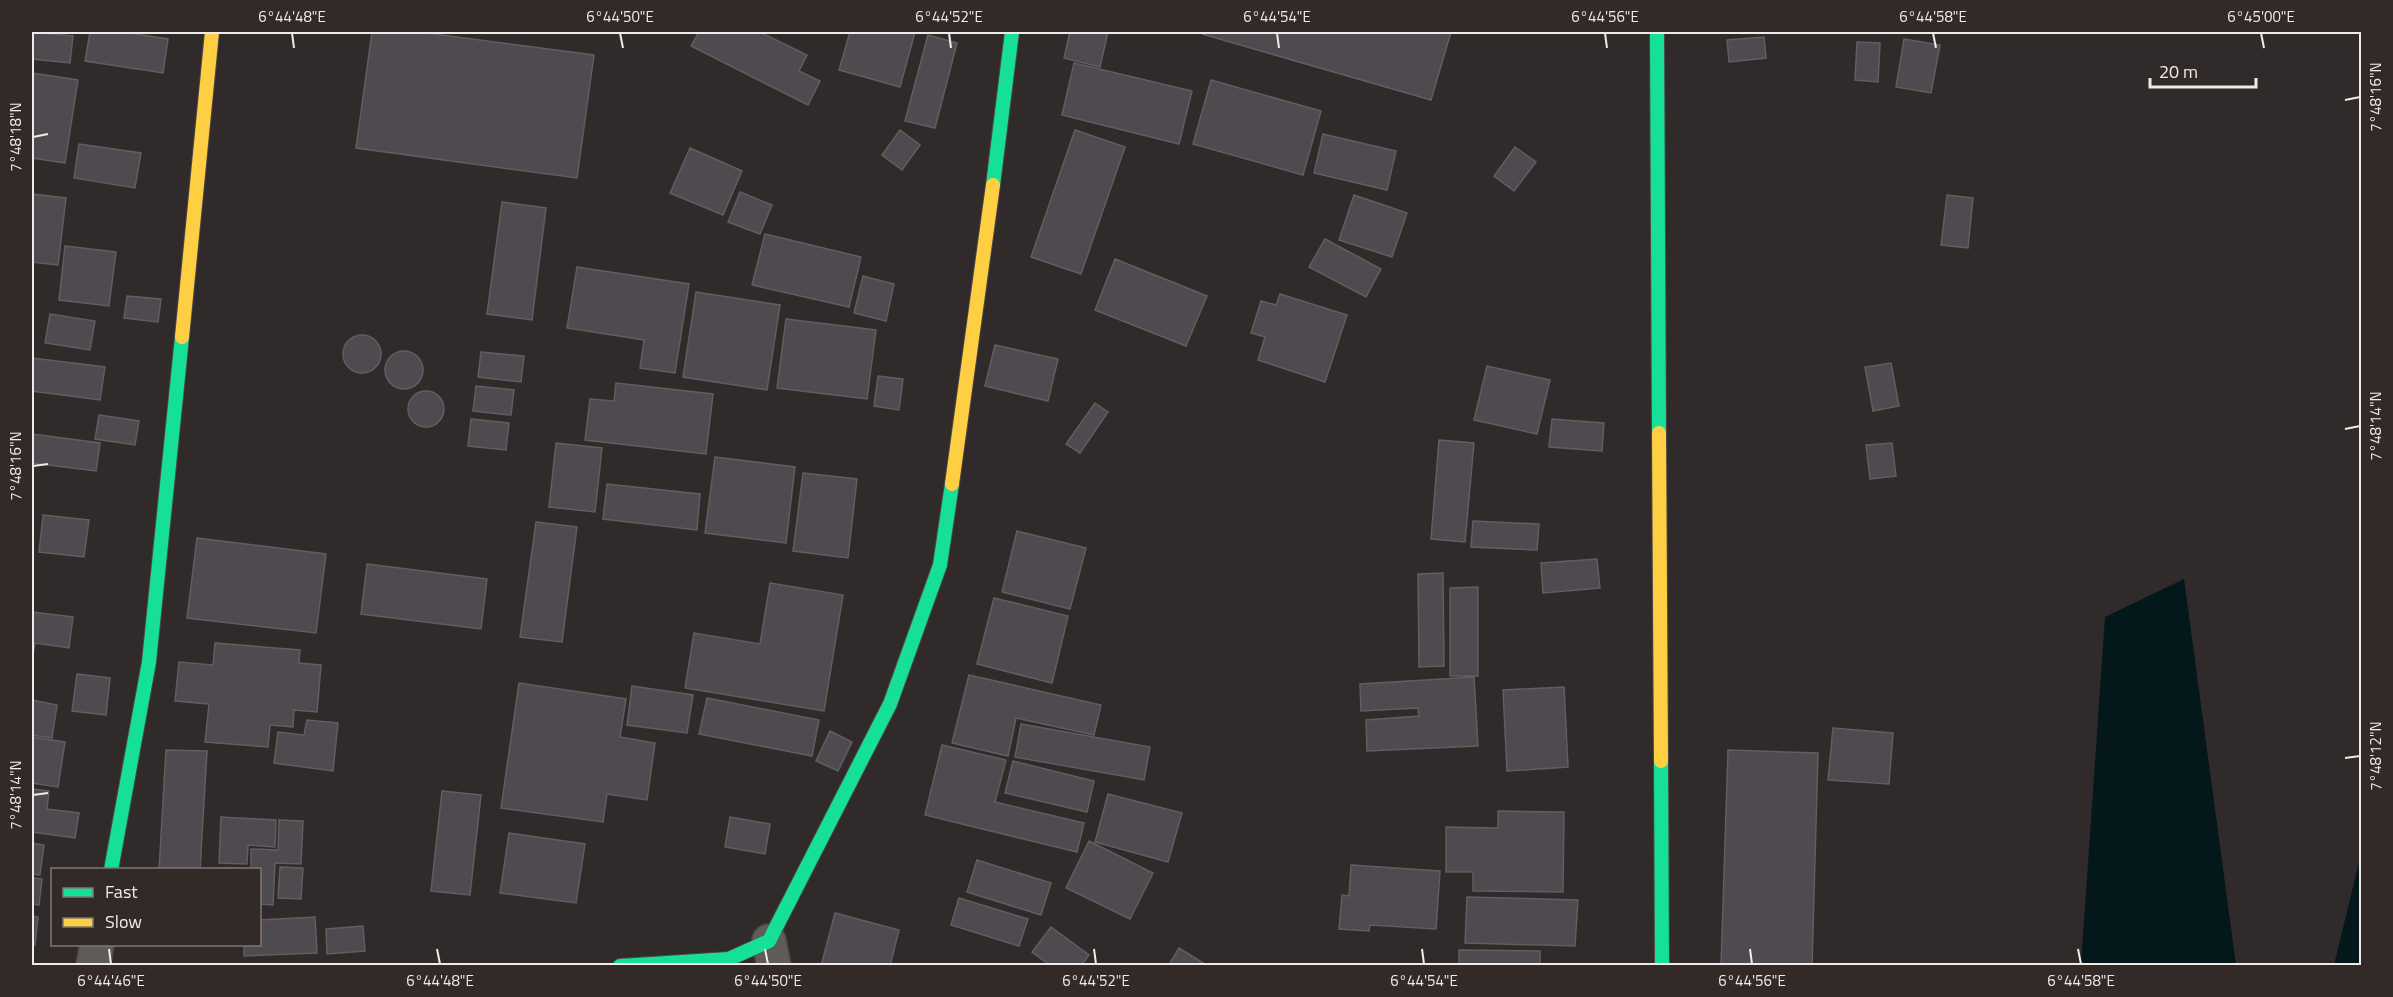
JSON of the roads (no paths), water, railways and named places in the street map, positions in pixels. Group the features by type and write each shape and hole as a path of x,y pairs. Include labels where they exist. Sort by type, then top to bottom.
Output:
{"street":[{"path":"111,868 149,662 213,32"},
{"path":"620,966 729,959 772,953 890,704 940,565 984,259 1012,32"},
{"path":"1657,32 1662,966"},
{"path":"93,966 97,946"}]}
